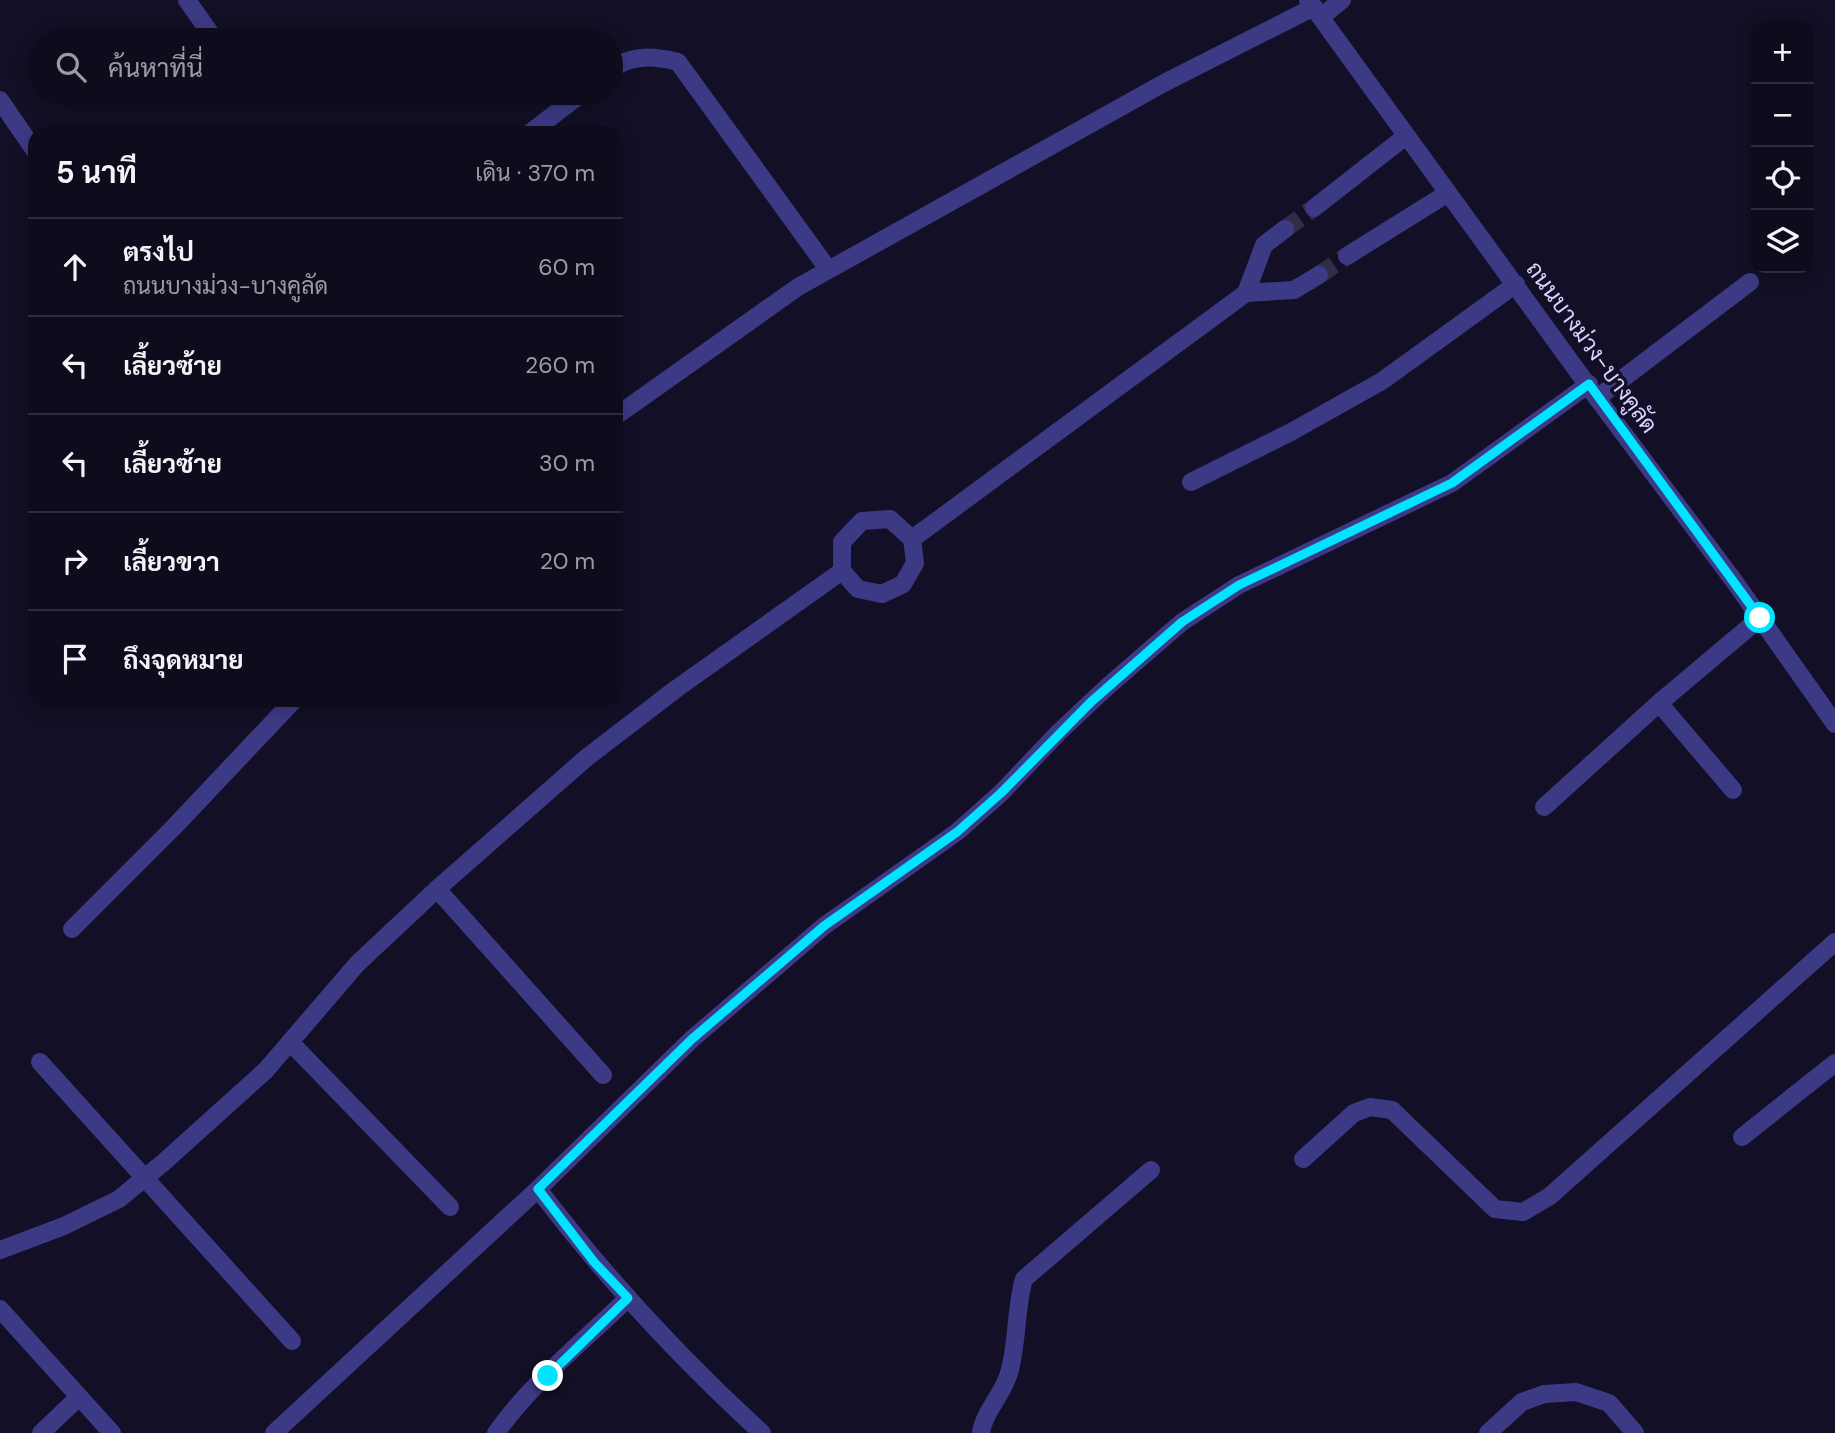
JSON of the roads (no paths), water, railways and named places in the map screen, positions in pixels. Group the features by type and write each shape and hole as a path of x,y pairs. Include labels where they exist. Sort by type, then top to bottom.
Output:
{"street":[{"path":"187,0 207,28"},
{"path":"623,411 798,287 828,269 1164,83 1314,8 1342,0"},
{"name":"ถนนบางม่วง-บางคูลัด","path":"1314,8 1835,724"},
{"path":"623,63 639,57 657,56 678,62 828,269"},
{"path":"0,100 28,141"},
{"path":"539,126 566,105"},
{"path":"1314,208 1406,136"},
{"path":"1347,256 1448,192"},
{"path":"1246,293 1264,245 1285,229"},
{"path":"912,539 1246,293 1294,289 1319,275"},
{"path":"274,1433 538,1189 692,1039 824,926 957,832 1001,793 1097,696 1182,622 1239,585 1452,483 1593,391 1750,282"},
{"path":"1191,482 1291,432 1382,381 1516,284"},
{"path":"890,519 912,539 915,563 903,584 882,594 858,589 842,570 842,542 862,521 890,519"},
{"path":"0,1250 64,1226 119,1199 266,1070 357,964 437,889 585,759 676,689 842,570"},
{"path":"1544,807 1659,703 1760,618"},
{"path":"1659,703 1733,790"},
{"path":"72,929 174,827 287,707"},
{"path":"437,889 603,1074"},
{"path":"1303,1158 1354,1113 1370,1107 1392,1110 1494,1209 1523,1212 1550,1196 1834,946"},
{"path":"290,1042 450,1207"},
{"path":"40,1062 292,1341"},
{"path":"1742,1138 1835,1063"},
{"path":"981,1433 982,1423 1001,1395 1009,1377 1019,1297 1024,1279 1151,1170"},
{"path":"538,1189 594,1262 762,1433"},
{"path":"496,1433 505,1420 548,1376 628,1298"},
{"path":"0,1310 112,1433"},
{"path":"1488,1433 1522,1402 1544,1394 1576,1392 1609,1404 1635,1433"},
{"path":"41,1433 79,1397"}],"tunnel":[{"path":"1285,229 1314,208"},
{"path":"1319,275 1347,256"}]}
